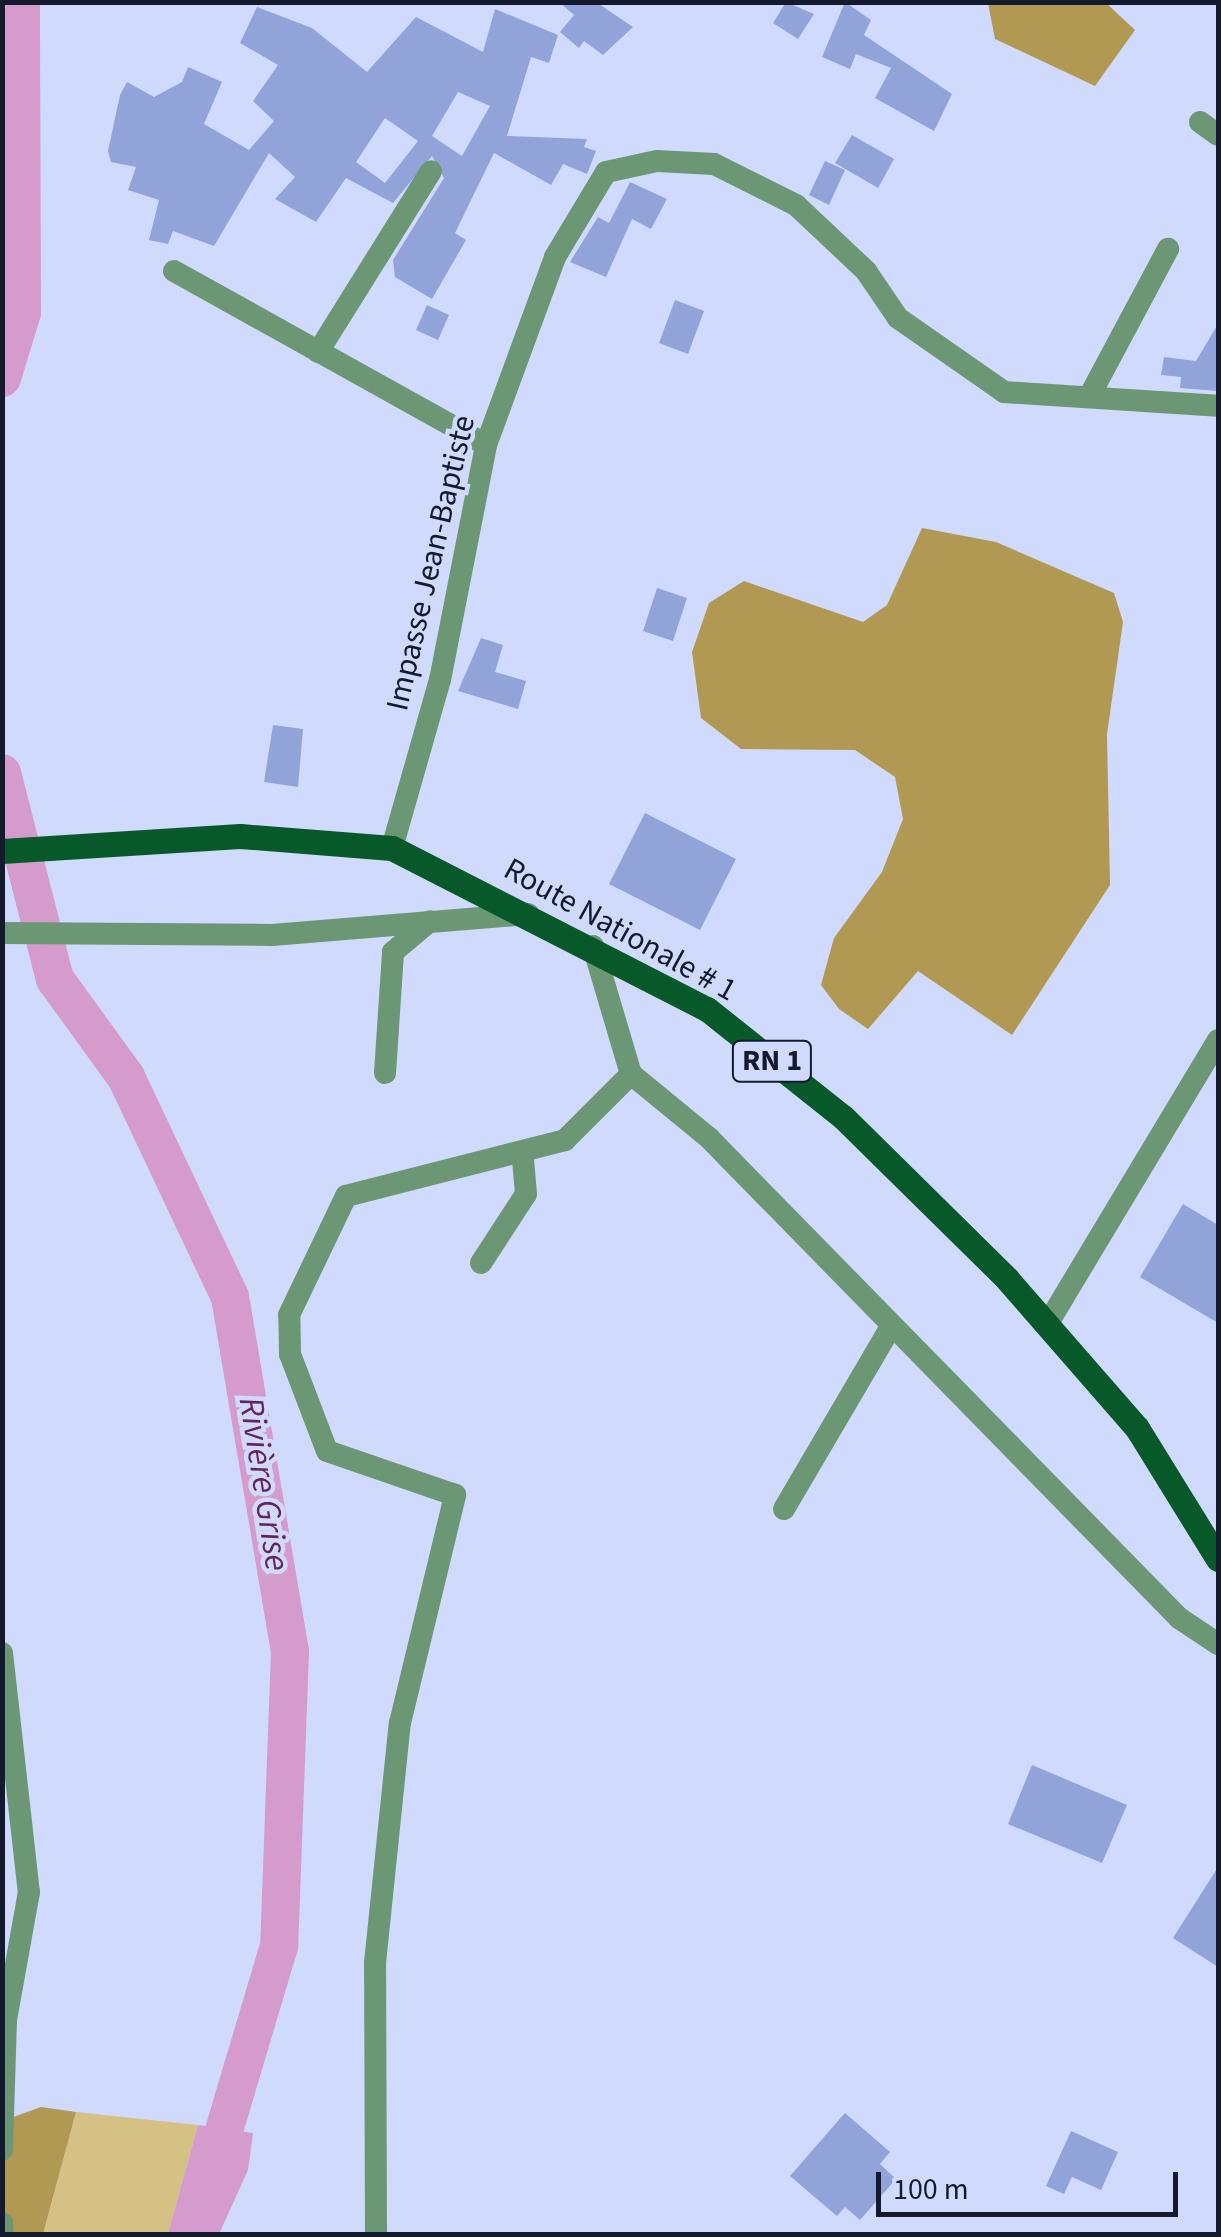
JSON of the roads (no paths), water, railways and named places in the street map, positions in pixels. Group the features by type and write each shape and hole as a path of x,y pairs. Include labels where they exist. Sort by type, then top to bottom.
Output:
{"main road":[{"name":"Route Nationale # 1","path":"2,851 240,836 392,848 530,914 707,1008 842,1117 1048,1323 1137,1428 1218,1559"}],"street":[{"name":"Impasse Jean-Baptiste","path":"392,848 440,680 486,445 578,215 606,172 657,161 714,164 796,205 866,271 898,318 974,379 1004,392 1218,406"},
{"path":"318,352 431,171"},
{"path":"1089,397 1168,249"},
{"path":"174,271 486,445"},
{"path":"2,933 152,938 530,914"},
{"path":"385,1073 393,952 430,921"},
{"path":"592,946 631,1074 709,1138 890,1330 1179,1618 1218,1644"},
{"path":"1048,1323 1218,1040"},
{"path":"376,2234 375,1963 400,1723 456,1494 327,1451 290,1354 290,1315 346,1196 523,1157 564,1140 631,1074"},
{"path":"481,1263 526,1194 523,1157"},
{"path":"784,1509 890,1330"},
{"path":"2,1653 29,1892 6,2020 2,2150"},
{"path":"2,2223 3,2234"}],"waterway":[{"name":"Rivière Grise","path":"2,378 22,312 21,2"},
{"path":"2,773 55,979 126,1077 230,1297 290,1651 279,1946 193,2234"}]}
